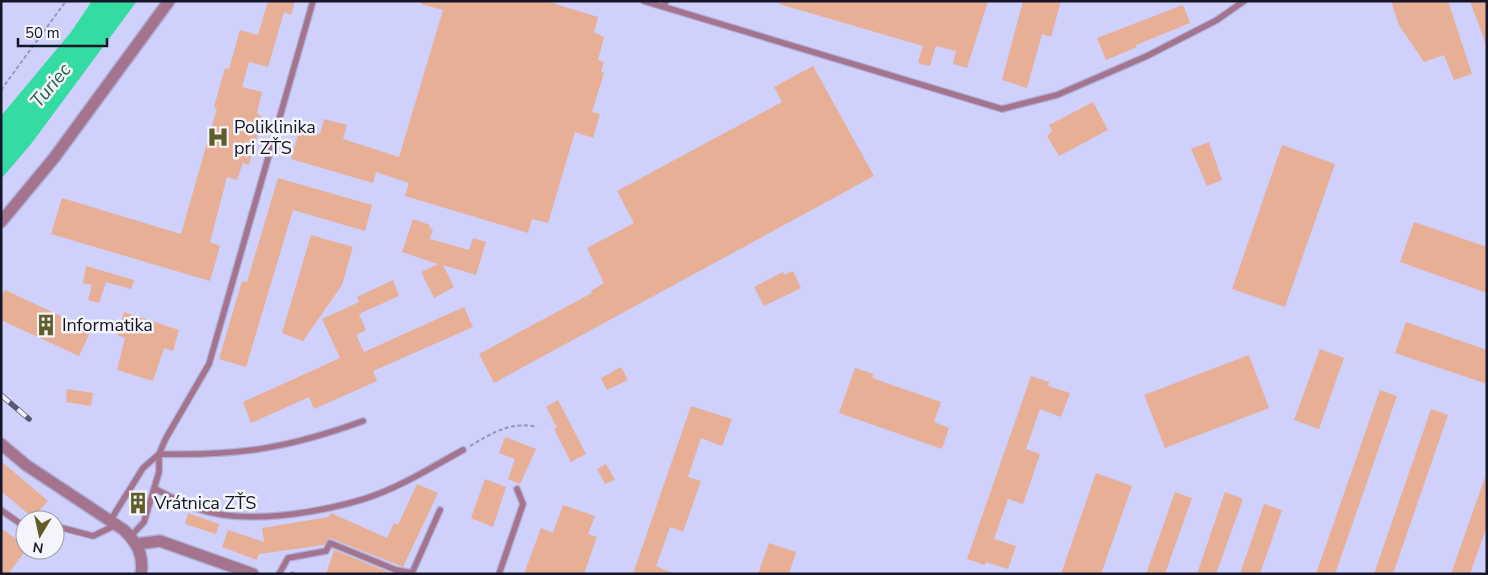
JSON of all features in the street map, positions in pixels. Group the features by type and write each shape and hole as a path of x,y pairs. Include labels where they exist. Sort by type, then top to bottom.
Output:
{"street":[{"path":"1,222 54,158 169,1"},
{"path":"1,444 34,470 114,523 134,540 141,554 141,574"},
{"path":"134,540 160,542 223,566 253,574"}],"lane":[{"path":"134,540 144,522 159,472 160,454 166,438 209,364 313,1"},
{"path":"644,1 665,4 1002,109 1057,94 1148,56 1217,20 1244,1"},
{"path":"65,529 93,536 114,523 143,468 160,454 212,455 264,450 314,438 363,421"},
{"path":"154,488 196,508 229,515 281,515 319,510 366,499 413,478 463,450"},
{"path":"499,574 523,504 517,490"},
{"path":"1,510 15,520"},
{"path":"279,574 288,558 326,551 330,543 396,570 412,573 440,510"}],"path":[{"path":"1,90 66,1"},
{"path":"463,450 507,426 526,424 537,427"},
{"path":"288,571 296,574"}],"water":[{"name":"Turiec","path":"92,1 137,1 31,144 1,179 1,116 71,32"}],"building":[{"path":"268,1 295,1 291,15 284,12 268,67 249,62 242,87 262,92 257,113 263,118 249,165 243,163 237,180 227,177 210,242 220,246 210,281 51,234 62,198 181,234 217,108 214,107 225,68 229,69 240,30 258,35"},
{"path":"421,1 546,1 598,17 594,32 604,37 598,60 604,62 601,72 604,73 592,112 600,114 593,138 575,132 548,223 532,219 528,233 405,196 409,183 376,172 373,183 291,159 300,128 320,134 324,119 347,125 343,139 399,157 443,10 421,4"},
{"path":"779,1 988,1 967,68 953,64 956,51 936,46 930,66 920,64 918,62 923,46 779,4"},
{"path":"1023,1 1061,1 1051,37 1042,34 1027,88 1002,80"},
{"path":"1391,1 1448,1 1472,74 1454,80 1444,55 1424,62 1399,25"},
{"path":"1470,1 1487,1 1487,45 1486,45"},
{"path":"1183,5 1190,23 1136,45 1137,47 1106,60 1097,38"},
{"path":"813,66 874,176 494,383 479,354 592,293 591,291 604,283 587,248 634,223 617,191 782,102 774,87"},
{"path":"1093,102 1108,130 1059,156 1047,136 1052,131 1049,125"},
{"path":"1209,142 1222,180 1207,186 1191,149"},
{"path":"1282,145 1335,164 1285,307 1232,289"},
{"path":"278,178 372,205 365,231 293,210 246,367 219,359 242,281 247,282"},
{"path":"413,219 430,225 429,228 433,229 430,239 469,250 473,238 486,242 476,275 443,265 454,287 434,298 421,272 438,264 402,252"},
{"path":"1414,222 1487,247 1487,293 1400,262"},
{"path":"311,235 353,247 342,285 303,341 282,333"},
{"path":"86,266 134,280 131,289 106,282 99,303 88,300 92,285 83,283"},
{"path":"793,271 801,288 764,306 754,287 783,272 784,275"},
{"path":"393,280 399,296 359,314 366,330 356,335 364,352 464,307 473,327 373,371 377,381 314,409 309,397 251,423 243,402 340,358 322,319 359,302 357,297"},
{"name":"Informatika","path":"5,290 91,330 79,356 1,320 1,295"},
{"path":"124,312 179,330 173,351 164,348 153,381 117,370 125,338 117,335"},
{"path":"1406,322 1487,350 1487,384 1395,353"},
{"path":"1320,349 1344,358 1319,429 1294,420"},
{"path":"1249,355 1269,408 1165,448 1144,395"},
{"path":"621,367 628,380 607,390 601,378"},
{"path":"855,368 874,374 872,378 941,402 934,422 949,428 942,449 839,413"},
{"path":"1031,376 1049,382 1048,386 1070,393 1061,417 1040,409 1026,449 1040,454 1023,504 1008,499 994,539 1016,546 1008,569 986,562 985,565 967,559"},
{"path":"67,389 93,393 91,406 66,402"},
{"path":"1380,390 1397,396 1335,574 1316,574"},
{"path":"558,400 586,454 571,462 554,429 557,427 546,407"},
{"path":"691,406 732,419 722,446 701,438 688,477 701,481 683,532 670,527 656,566 675,574 633,574"},
{"path":"1431,409 1448,415 1393,574 1374,574"},
{"path":"505,437 536,449 520,484 508,479 515,459 499,453"},
{"path":"1,461 48,501 40,510 24,510 1,491"},
{"path":"606,464 615,480 605,484 597,469"},
{"path":"1096,473 1132,486 1101,574 1061,574"},
{"path":"1485,477 1487,526 1470,574 1451,574"},
{"path":"485,479 506,487 493,527 471,518"},
{"path":"417,484 438,493 403,567 330,538 324,545 259,554 257,560 222,547 228,530 264,542 262,528 329,517 331,513 387,538 394,523 398,525"},
{"path":"1175,492 1192,498 1165,574 1146,574"},
{"path":"1225,492 1243,499 1216,574 1197,574"},
{"name":"Vrátnica ZŤS","path":"137,493 146,498 139,515 128,508"},
{"path":"1264,504 1282,510 1260,574 1240,574"},
{"path":"563,505 595,516 588,534 597,537 584,574 524,574 541,528 553,533"},
{"path":"188,513 219,524 216,534 185,524"},
{"path":"1,528 15,538 15,560 18,560 8,574 1,574"},
{"path":"769,543 796,552 789,574 758,574"},
{"path":"334,550 393,574 326,574"}],"railway":[{"path":"1,395 29,419"}],"place":[{"name":"Poliklinika pri ZŤS","path":"218,137"},
{"name":"Informatika","path":"46,325"},
{"name":"Vrátnica ZŤS","path":"138,503"}]}
